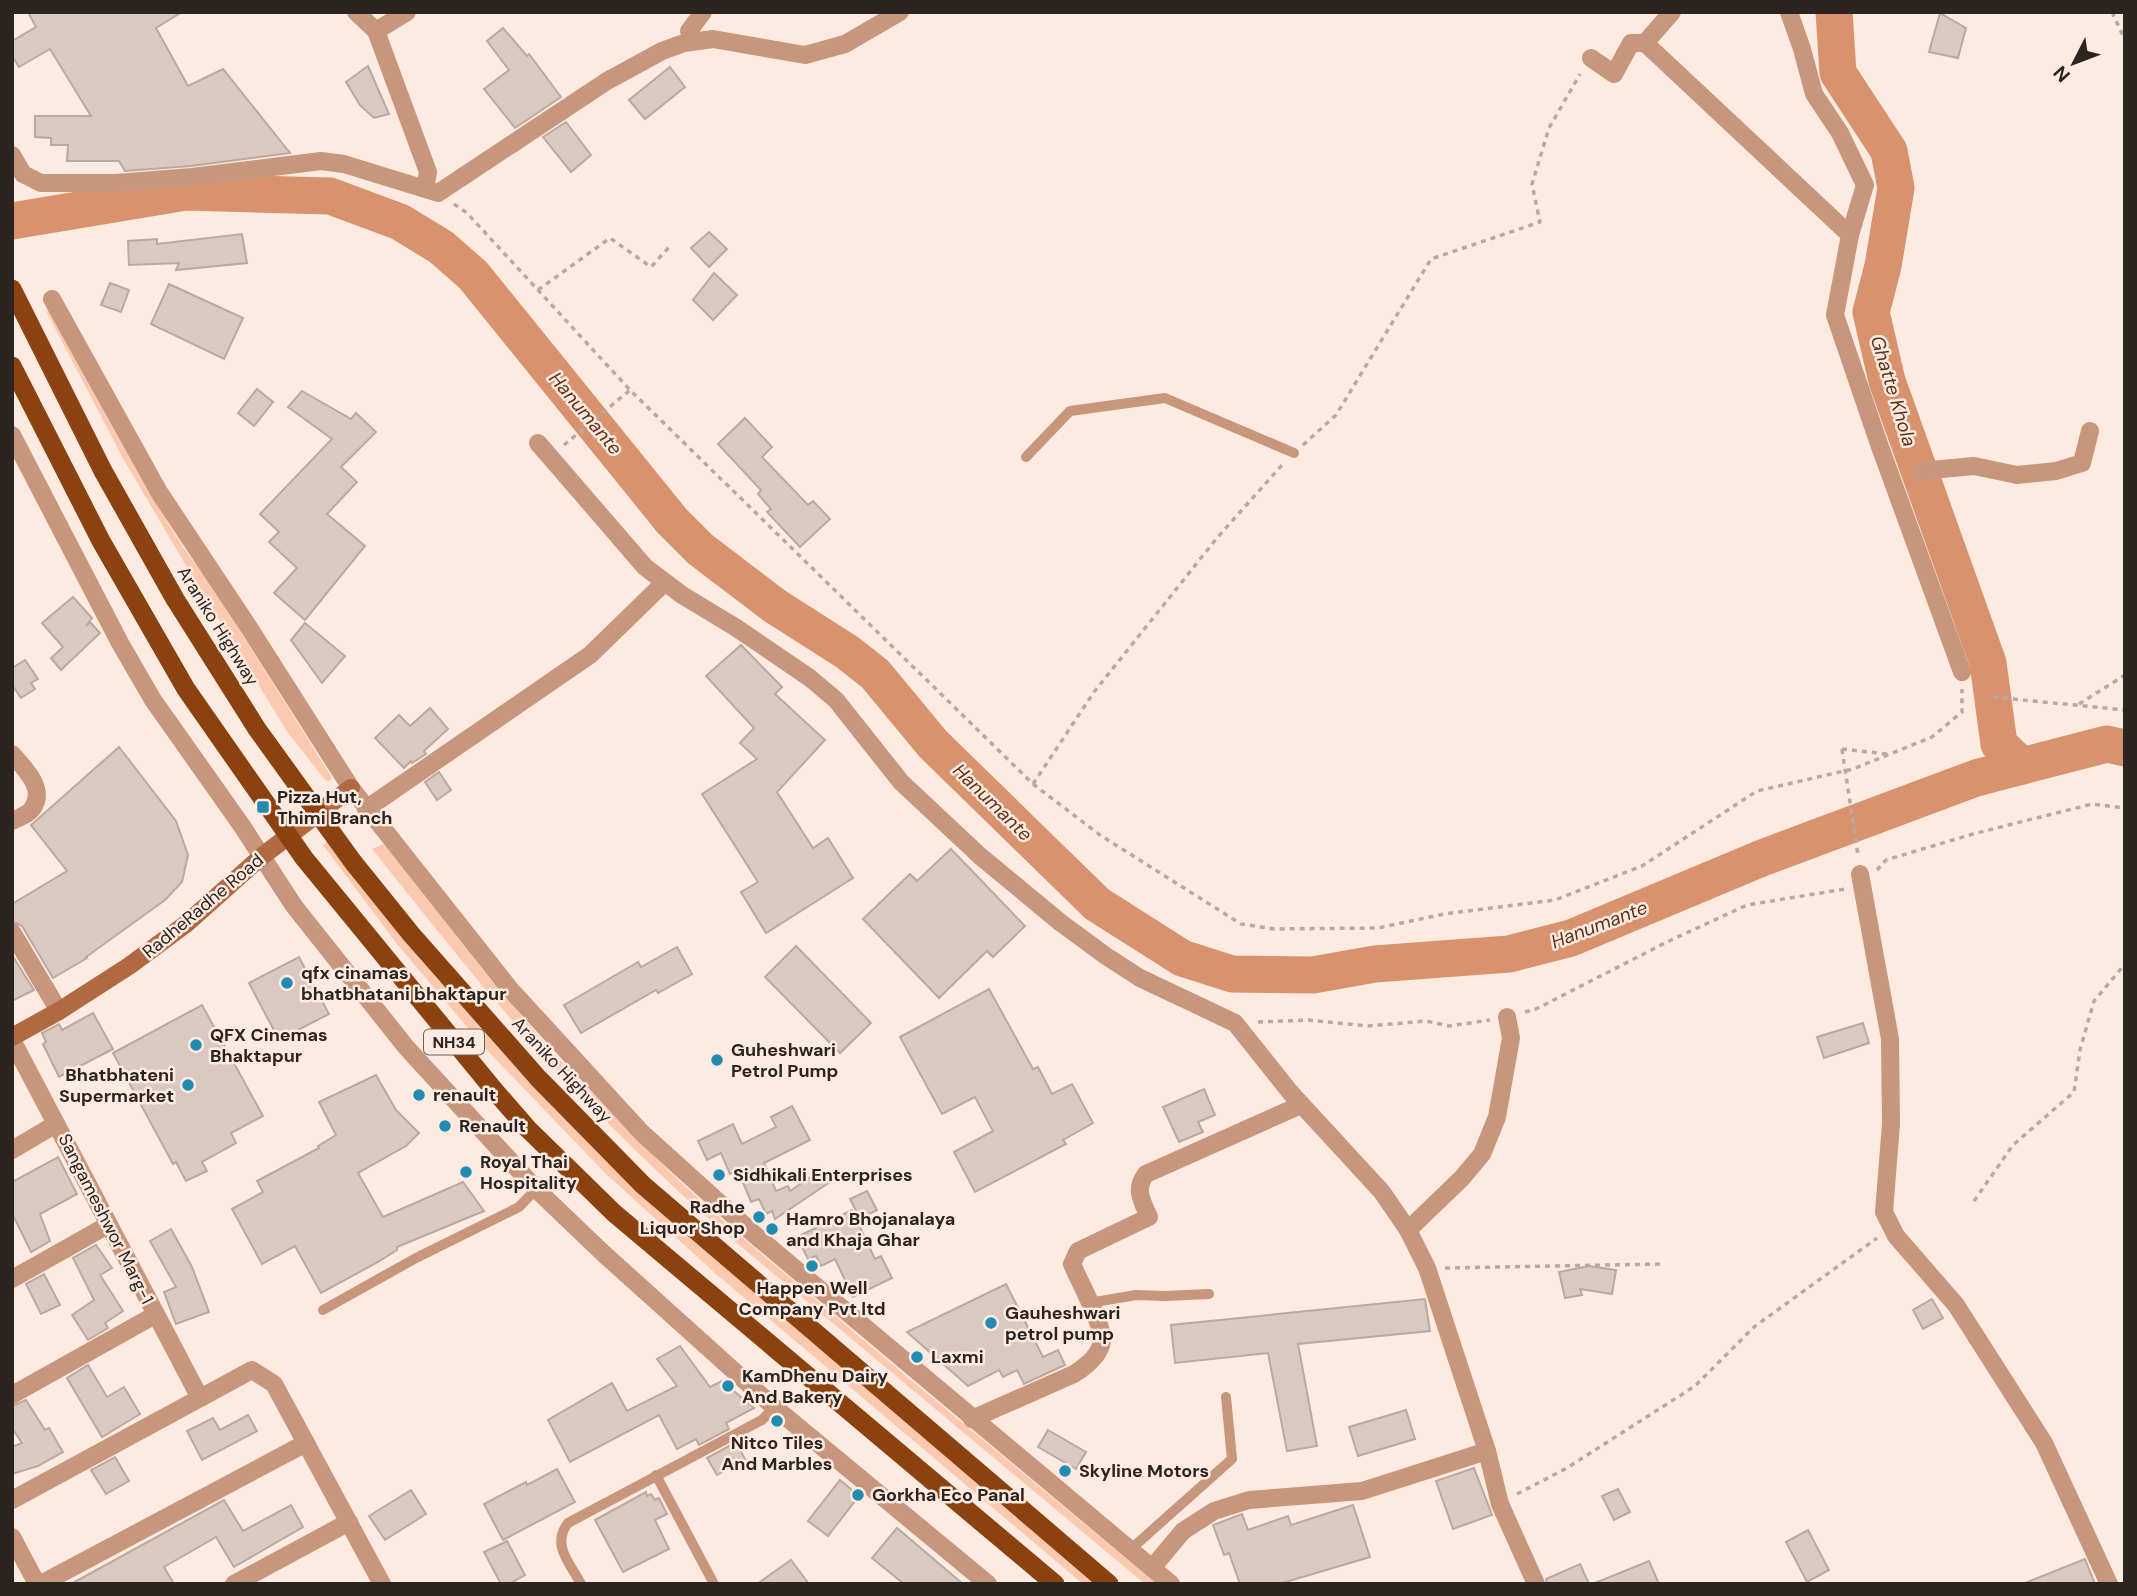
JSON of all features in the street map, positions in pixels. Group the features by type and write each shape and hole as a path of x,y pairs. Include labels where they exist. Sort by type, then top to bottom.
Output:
{"highway":[{"name":"Araniko Highway","path":"14,293 103,471 175,599 257,729 353,862 411,934 538,1078 643,1185 1109,1584"},
{"name":"NH34","path":"12,366 101,541 186,689 288,836 494,1090 528,1129 614,1213 1055,1584"}],"main road":[{"name":"RadheRadhe Road","path":"12,1039 129,966 186,924 261,857 351,788"}],"street":[{"path":"356,12 376,30 428,172 431,190"},
{"path":"376,30 407,12"},
{"path":"689,31 703,12"},
{"path":"12,155 23,174 41,183 154,180 321,161 344,164 431,190 607,81 662,51 684,43 713,39 805,55 845,44 900,12"},
{"path":"1645,43 1672,12"},
{"path":"1789,12 1814,94 1840,133 1865,185 1850,234 1835,315 1962,673"},
{"path":"1591,58 1614,74 1631,43 1645,43 1850,234"},
{"path":"52,299 159,492 248,625 351,788 510,989 642,1133 755,1235 1171,1584"},
{"path":"1921,471 1974,467 2017,475 2056,471 2082,463 2090,430"},
{"path":"12,435 153,701 242,826 294,906 406,1047 536,1189 774,1407 989,1584"},
{"path":"538,443 645,567 810,678 836,700 901,782 979,856 1061,923 1140,978 1176,997 1222,1016 1239,1028 1300,1103 1382,1192 1408,1230 1427,1268 1487,1451 1500,1504 1536,1584"},
{"path":"366,809 590,656 665,582"},
{"path":"12,754 31,776 36,788 36,801 31,811 12,821"},
{"path":"1861,880 1890,1040 1891,1124 1884,1212 1896,1236 1956,1305 2044,1443 2109,1584"},
{"path":"12,932 60,1011"},
{"path":"1408,1230 1462,1178 1482,1154 1497,1117 1511,1038 1507,1017"},
{"name":"Sangameshwor Marg-1","path":"12,1039 200,1398"},
{"path":"972,1419 1087,1365 1102,1343 1101,1330 1072,1264 1078,1251 1149,1217 1139,1192 1140,1182 1146,1174 1300,1103"},
{"path":"12,1150 56,1124"},
{"path":"12,1279 108,1225"},
{"path":"12,1395 155,1315"},
{"path":"12,1500 252,1370 274,1384 382,1584"},
{"path":"12,1537 39,1584 306,1443"},
{"path":"1152,1568 1183,1531 1214,1511 1249,1500 1362,1491 1487,1451"},
{"path":"234,1584 349,1521"}],"lane":[{"path":"1027,457 1070,411 1165,398 1294,453"},
{"path":"323,1310 416,1258 519,1207 536,1189"},
{"path":"1089,1303 1136,1295 1209,1294"},
{"path":"1131,1549 1232,1459 1226,1397"},
{"path":"581,1584 559,1542 561,1532 568,1523 762,1420 774,1407"},
{"path":"656,1475 715,1584"}],"path":[{"path":"2112,12 2125,40"},
{"path":"1033,784 1094,692 1217,538 1275,471 1336,415 1431,259 1540,222 1532,184 1549,128 1591,58"},
{"path":"431,190 467,213 630,390 1033,784 1100,835 1241,924 1274,929 1378,928 1444,914 1555,900 1642,866 1757,791 1853,769 1932,737 1962,712 1962,673"},
{"path":"538,290 610,238 651,267 671,246"},
{"path":"562,446 630,390"},
{"path":"2077,705 2125,675"},
{"path":"1993,697 2125,710"},
{"path":"1857,855 1842,749 1889,754"},
{"path":"1239,1028 1262,1021 1309,1020 1368,1026 1426,1021 1449,1026 1507,1017 1536,1009 1669,941 1747,905 1861,880 1886,860 2092,804 2125,808"},
{"path":"1973,1201 2012,1145 2074,1092 2080,1050 2094,1001 2125,964"},
{"path":"1500,1504 1567,1468 1695,1386 1754,1327 1871,1244 1891,1225"},
{"path":"1427,1268 1663,1264"}],"shaded area":[{"path":"49,306 162,513 182,546 206,576 332,778 329,781 326,781 288,733 188,569 124,460 47,313"},
{"path":"328,841 530,1083 1098,1584 1083,1584 716,1274 604,1172 483,1046 397,944 323,845"},
{"path":"383,844 394,854 483,970 553,1053 672,1174 731,1228 1157,1584 1145,1584 726,1234 656,1171 568,1082 479,982 372,849"}],"building":[{"path":"28,12 182,12 156,28 188,86 223,69 290,153 191,166 125,171 119,161 67,161 68,145 51,145 51,138 35,137 35,116 91,116 50,49 19,67 12,56 12,41 36,27"},
{"path":"1940,13 1966,28 1958,58 1929,52"},
{"path":"503,28 527,56 529,54 561,97 515,128 484,89 509,70 487,41"},
{"path":"368,66 389,114 374,118 360,105 346,82"},
{"path":"670,67 685,87 645,119 629,100"},
{"path":"566,122 591,155 571,172 543,137"},
{"path":"709,232 727,249 709,267 691,248"},
{"path":"242,234 247,263 176,270 179,263 129,265 128,241 157,239 157,244"},
{"path":"714,273 737,295 713,320 693,300"},
{"path":"110,283 129,290 121,312 101,305"},
{"path":"169,284 243,318 224,359 151,324"},
{"path":"257,389 273,402 254,426 238,413"},
{"path":"302,391 351,419 356,413 376,432 341,467 357,482 327,514 365,546 305,620 274,593 297,568 269,542 279,532 260,514 332,439 288,407"},
{"path":"745,418 772,447 762,457 808,505 813,501 830,519 800,547 767,512 771,509 758,494 761,490 718,444"},
{"path":"73,597 92,618 86,626 90,622 100,633 61,670 51,658 63,647 42,623"},
{"path":"305,623 345,656 322,683 291,640"},
{"path":"741,645 782,687 775,694 825,740 777,792 813,848 828,838 853,878 766,933 741,892 758,882 702,794 757,759 740,743 754,728 706,676"},
{"path":"25,660 38,679 31,683 35,689 21,698 12,685 12,668"},
{"path":"430,708 448,729 424,751 426,754 412,763 411,761 404,768 375,738 399,715 410,726"},
{"path":"119,747 176,821 188,855 182,882 165,900 87,958 53,978 22,926 12,921 12,904 67,871 31,825"},
{"path":"439,772 451,790 437,800 425,782"},
{"path":"951,849 1025,926 993,957 987,951 939,998 863,919 910,874 917,881"},
{"path":"796,946 871,1023 840,1053 765,977"},
{"path":"677,947 692,974 658,993 656,990 581,1033 564,1005 638,962 641,967"},
{"path":"12,955 34,990 12,1001"},
{"path":"299,957 329,1014 279,1040 249,983"},
{"path":"989,989 1033,1069 1038,1067 1052,1094 1072,1084 1093,1123 1063,1140 1066,1144 975,1192 954,1152 993,1131 975,1097 942,1114 900,1037"},
{"name":"Bhatbhateni Supermarket","path":"202,1005 263,1116 231,1133 236,1143 202,1162 207,1171 186,1181 176,1162 173,1164 113,1053"},
{"path":"93,1013 113,1049 59,1077 43,1044 46,1042 42,1033 59,1024 62,1030"},
{"path":"1863,1023 1869,1043 1824,1058 1817,1037"},
{"path":"376,1075 396,1110 419,1133 406,1146 358,1173 383,1217 463,1182 484,1211 397,1247 397,1250 378,1262 321,1293 295,1246 262,1264 232,1209 263,1192 257,1181 319,1148 318,1146 336,1135 319,1102"},
{"path":"1204,1089 1215,1115 1198,1122 1203,1132 1179,1142 1163,1107"},
{"path":"792,1106 810,1140 764,1163 776,1191 788,1186 790,1191 822,1169 830,1182 775,1219 772,1211 766,1214 759,1199 751,1202 738,1170 730,1174 721,1153 707,1160 698,1141 733,1124 742,1144 776,1127 771,1117"},
{"path":"58,1157 77,1194 40,1214 50,1241 31,1252 12,1213 12,1182"},
{"path":"867,1191 877,1210 860,1219 850,1199"},
{"path":"852,1210 875,1259 881,1256 892,1278 853,1297 835,1259 821,1266 816,1256 808,1259 797,1237"},
{"path":"171,1229 192,1267 209,1312 176,1324 164,1292 176,1287 150,1241"},
{"path":"96,1245 112,1268 100,1275 123,1311 105,1323 108,1328 88,1340 72,1315 94,1300 73,1258"},
{"path":"1589,1266 1616,1270 1612,1294 1580,1289 1582,1295 1565,1298 1559,1272"},
{"path":"44,1274 60,1305 41,1314 26,1284"},
{"path":"1006,1284 1043,1357 1058,1350 1065,1365 1024,1384 1017,1370 1003,1377 999,1370 968,1386 907,1332"},
{"path":"1425,1299 1430,1331 1298,1344 1317,1446 1287,1451 1268,1353 1175,1363 1171,1325"},
{"path":"1932,1299 1943,1318 1923,1329 1913,1310"},
{"path":"680,1346 710,1387 722,1381 754,1408 726,1423 729,1429 699,1445 696,1439 677,1449 659,1415 570,1462 548,1420 612,1383 627,1411 677,1386 657,1359"},
{"path":"88,1365 107,1397 124,1387 140,1414 102,1437 67,1378"},
{"path":"26,1400 45,1430 49,1428 63,1452 38,1466 12,1474 12,1447 22,1443 12,1428 12,1406"},
{"path":"1406,1410 1415,1439 1358,1456 1349,1427"},
{"path":"248,1415 257,1431 202,1460 187,1431 213,1418 220,1430"},
{"path":"1048,1430 1086,1452 1076,1469 1038,1447"},
{"path":"736,1442 745,1459 717,1475 707,1458"},
{"path":"115,1457 129,1481 106,1494 91,1470"},
{"path":"1474,1468 1492,1515 1453,1529 1436,1481"},
{"path":"557,1469 575,1502 503,1540 484,1504"},
{"path":"840,1480 859,1496 828,1536 808,1521"},
{"path":"1618,1489 1630,1512 1614,1520 1602,1496"},
{"path":"411,1490 426,1514 385,1540 369,1516"},
{"path":"646,1492 647,1496 651,1494 655,1500 659,1498 667,1514 655,1520 669,1549 623,1572 595,1520"},
{"path":"224,1500 243,1531 291,1505 303,1527 234,1567 216,1537 164,1567 174,1584 71,1584"},
{"path":"1353,1505 1370,1557 1279,1584 1240,1584 1229,1553 1224,1555 1213,1525 1242,1514 1248,1530 1288,1516 1291,1525"},
{"path":"897,1528 963,1584 904,1584 872,1558"},
{"path":"1808,1530 1829,1570 1807,1582 1786,1542"},
{"path":"507,1541 525,1575 509,1584 501,1584 484,1552"},
{"path":"2085,1559 2095,1584 2025,1584 2025,1583"},
{"path":"791,1560 809,1584 757,1584"},
{"path":"1649,1561 1659,1584 1595,1584 1595,1583"},
{"path":"1580,1564 1589,1584 1547,1584 1546,1579"}],"waterway":[{"name":"Ghatte Khola","path":"1834,12 1838,73 1889,151 1896,188 1883,266 1871,312 1887,381 1988,663 1999,744 2022,766"},
{"name":"Hanumante","path":"12,221 186,192 330,196 400,222 441,247 473,275 672,521 700,549 775,606 847,652 875,674 933,744 1097,904 1182,958 1232,974 1313,975 1375,964 1509,954 1571,938 1762,858 1976,778 2107,744 2125,748"}],"place":[{"name":"Pizza Hut, Thimi Branch","path":"263,807"},
{"name":"qfx cinamas bhatbhatani bhaktapur","path":"287,983"},
{"name":"QFX Cinemas Bhaktapur","path":"196,1045"},
{"name":"Guheshwari Petrol Pump","path":"717,1060"},
{"name":"Bhatbhateni Supermarket","path":"188,1085"},
{"name":"renault","path":"419,1095"},
{"name":"Renault","path":"445,1126"},
{"name":"Royal Thai Hospitality","path":"466,1172"},
{"name":"Sidhikali Enterprises","path":"719,1175"},
{"name":"Radhe Liquor Shop","path":"759,1217"},
{"name":"Hamro Bhojanalaya and Khaja Ghar","path":"772,1229"},
{"name":"Happen Well Company Pvt ltd","path":"812,1266"},
{"name":"Gauheshwari petrol pump","path":"991,1323"},
{"name":"Laxmi","path":"917,1357"},
{"name":"KamDhenu Dairy And Bakery","path":"728,1386"},
{"name":"Nitco Tiles And Marbles","path":"777,1421"},
{"name":"Skyline Motors","path":"1065,1471"},
{"name":"Gorkha Eco Panal","path":"858,1495"}]}
